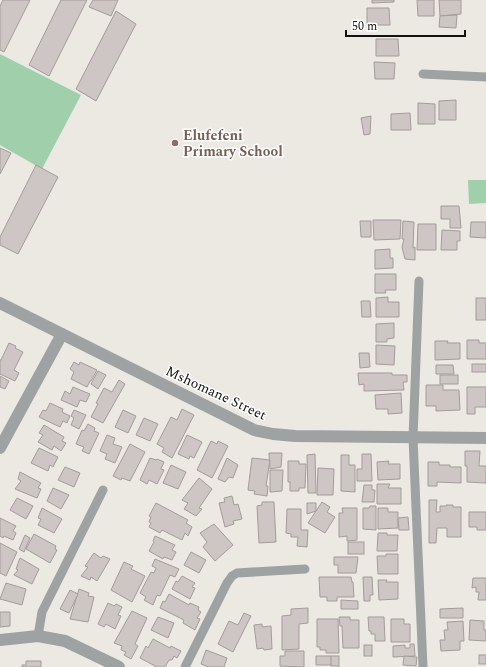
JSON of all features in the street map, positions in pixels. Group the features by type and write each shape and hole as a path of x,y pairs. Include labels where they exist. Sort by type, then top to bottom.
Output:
{"street":[{"name":"Mshomane Street","path":"0,303 254,430 294,436 486,438"},
{"path":"0,448 62,334"},
{"path":"0,640 38,636 64,641 119,667"}],"lane":[{"path":"423,74 486,77"},
{"path":"418,281 413,438 423,667"},
{"path":"38,636 42,612 103,490"},
{"path":"185,667 227,583 232,576 237,573 305,569"}],"green space":[{"path":"0,54 81,95 42,169 0,145"},
{"path":"468,180 486,180 486,203 469,204"}],"building":[{"path":"3,0 30,0 4,52 0,50 0,6"},
{"path":"61,0 87,0 49,76 29,65"},
{"path":"93,0 118,0 111,16 89,7"},
{"path":"372,0 394,0 394,2 372,3"},
{"path":"417,0 434,0 434,16 418,16"},
{"path":"439,0 461,0 461,14 440,16"},
{"path":"367,8 389,8 390,25 367,25"},
{"path":"116,11 136,24 96,101 76,89"},
{"path":"457,15 456,28 439,27 440,16"},
{"path":"376,39 398,39 399,56 376,56"},
{"path":"374,62 395,63 394,79 375,79"},
{"path":"456,100 456,120 439,120 439,101"},
{"path":"418,103 435,104 435,124 418,124"},
{"path":"410,113 411,130 391,130 391,114"},
{"path":"371,116 370,134 364,135 361,118"},
{"path":"0,148 11,153 0,174"},
{"path":"36,165 58,177 18,254 0,245 0,237"},
{"path":"441,206 459,206 461,228 450,228 450,219 441,219"},
{"path":"373,220 401,220 400,239 374,240"},
{"path":"360,221 371,221 371,237 361,237"},
{"path":"403,221 414,222 413,248 415,247 415,260 405,259 402,247 404,239 402,239"},
{"path":"471,222 486,222 486,238 470,237"},
{"path":"418,224 436,224 436,250 417,250"},
{"path":"442,230 460,231 460,241 457,241 457,250 441,250"},
{"path":"390,249 390,258 393,258 393,268 375,269 375,250"},
{"path":"375,274 396,274 396,290 385,290 386,293 375,293"},
{"path":"388,297 388,302 399,302 399,317 376,317 376,298"},
{"path":"476,298 486,298 486,320 476,320"},
{"path":"361,301 370,301 371,317 362,317"},
{"path":"394,323 394,338 387,339 387,342 376,342 376,324"},
{"path":"467,340 479,340 479,343 486,343 486,359 467,359"},
{"path":"435,341 460,343 460,359 435,360"},
{"path":"9,343 16,346 15,348 23,352 14,370 19,373 15,381 0,374 0,360"},
{"path":"376,345 395,346 394,365 376,364"},
{"path":"359,353 369,353 370,367 360,368"},
{"path":"74,362 79,365 80,362 97,370 87,387 71,379 74,372 70,369"},
{"path":"472,364 486,364 486,372 472,372"},
{"path":"436,365 453,365 454,374 436,374"},
{"path":"98,371 106,375 98,389 91,384"},
{"path":"358,373 392,373 392,375 407,375 407,382 403,382 404,390 364,391 364,384 359,385"},
{"path":"440,375 458,375 458,384 440,384"},
{"path":"0,376 9,381 5,389 0,387"},
{"path":"119,380 125,384 103,423 91,417 104,388 112,392"},
{"path":"426,385 443,385 443,390 459,390 460,410 436,411 436,406 426,406"},
{"path":"73,387 90,394 86,402 80,400 77,407 61,400 65,391 70,394"},
{"path":"467,387 486,387 486,407 475,407 475,414 467,414"},
{"path":"401,393 402,413 388,414 388,409 376,409 375,395"},
{"path":"50,403 63,409 62,412 70,416 67,423 63,421 60,427 39,417 43,410 46,411"},
{"path":"182,409 194,415 172,458 162,452 164,448 157,444 171,417 177,420"},
{"path":"74,410 86,415 79,429 71,425 74,418 71,416"},
{"path":"123,410 136,416 128,433 115,427"},
{"path":"144,418 158,424 150,441 136,435"},
{"path":"88,424 95,428 94,431 99,433 89,454 82,451 84,447 76,444 82,430 84,431"},
{"path":"44,425 64,437 62,441 66,443 61,451 54,446 52,450 38,442 43,435 39,433"},
{"path":"107,435 115,438 113,444 122,447 115,463 105,459 107,454 100,451"},
{"path":"187,435 202,442 194,458 190,456 189,459 178,454"},
{"path":"211,441 217,444 218,441 228,446 212,478 197,470"},
{"path":"130,444 145,452 130,481 122,478 121,480 113,476"},
{"path":"39,448 58,457 53,467 50,465 48,471 31,463"},
{"path":"465,451 480,451 479,466 486,466 486,483 467,482"},
{"path":"269,453 282,453 281,467 270,469"},
{"path":"315,454 316,493 308,493 307,455"},
{"path":"362,454 371,454 372,481 357,481 357,469 362,469"},
{"path":"341,455 349,455 349,465 355,465 355,492 341,491"},
{"path":"150,458 164,462 161,469 164,470 157,484 149,480 147,484 140,480"},
{"path":"227,458 238,465 233,478 229,477 225,482 218,479"},
{"path":"252,458 270,460 266,486 268,486 267,496 254,494 255,491 248,490"},
{"path":"288,461 299,461 299,464 306,464 305,488 299,488 299,491 290,491 290,482 288,482"},
{"path":"389,461 388,464 400,464 400,479 378,480 377,462"},
{"path":"428,462 439,462 439,465 450,465 450,467 461,467 461,483 437,482 437,486 428,486"},
{"path":"171,465 186,472 178,489 163,483"},
{"path":"65,467 80,473 74,487 58,480"},
{"path":"318,468 334,469 333,495 317,495"},
{"path":"270,470 283,470 282,491 270,492"},
{"path":"20,472 41,483 38,488 41,489 37,498 15,489 21,481 18,479"},
{"path":"199,478 212,489 199,508 202,509 196,516 184,509 188,503 182,500"},
{"path":"377,484 390,484 388,488 401,488 401,504 377,504"},
{"path":"364,485 372,485 372,490 375,490 374,502 362,502"},
{"path":"53,488 69,495 61,509 47,501"},
{"path":"232,496 234,505 238,504 242,519 233,521 234,524 225,527 219,503 225,502 224,498"},
{"path":"17,498 33,506 26,519 10,510"},
{"path":"429,500 437,500 436,512 440,512 440,506 453,505 453,507 461,507 461,537 447,537 447,528 437,528 436,543 429,543"},
{"path":"262,502 274,502 276,542 259,543 257,506 262,505"},
{"path":"322,502 330,507 327,512 335,517 325,533 308,523"},
{"path":"156,503 188,520 186,523 192,527 188,536 185,533 182,540 162,530 160,533 149,527 151,517 149,516"},
{"path":"307,503 316,503 316,511 307,514"},
{"path":"370,506 376,506 376,530 363,529 363,508 369,508"},
{"path":"42,508 62,519 54,533 38,525 41,519 38,518"},
{"path":"342,508 357,508 357,540 347,541 347,536 339,537 339,513 343,513"},
{"path":"378,508 388,508 388,512 398,512 398,528 378,529"},
{"path":"287,509 301,509 301,530 308,530 307,547 297,546 298,537 291,537 291,534 286,533"},
{"path":"469,512 486,512 486,530 477,530 477,527 469,527"},
{"path":"408,517 409,530 399,530 398,518"},
{"path":"0,518 16,526 13,531 16,533 13,540 0,536"},
{"path":"214,524 233,545 215,561 203,547 207,542 200,533"},
{"path":"378,533 398,535 397,551 377,551"},
{"path":"34,534 56,546 55,549 57,550 50,563 26,549"},
{"path":"25,535 30,538 24,552 19,549"},
{"path":"155,536 175,545 172,550 176,552 172,560 164,557 163,559 149,551 154,542"},
{"path":"348,542 364,542 364,554 348,554"},
{"path":"0,543 17,552 6,576 0,573"},
{"path":"191,552 206,560 199,573 184,565"},
{"path":"94,553 101,558 103,556 110,559 97,581 91,577 90,580 81,576 88,567 85,566"},
{"path":"386,554 398,554 398,574 378,574 377,556 386,556"},
{"path":"334,557 358,557 356,573 338,573 338,565 334,565"},
{"path":"20,558 39,569 32,584 14,575 18,570 16,569"},
{"path":"155,559 179,569 175,577 170,575 160,596 157,595 153,605 144,600 146,597 140,593 151,572 154,573 156,568 152,566"},
{"path":"124,562 133,566 131,569 145,576 132,602 111,590"},
{"path":"182,576 195,583 192,587 195,588 190,599 172,589 176,581 178,582"},
{"path":"319,577 351,577 353,582 354,597 337,597 337,601 327,601 327,597 320,597"},
{"path":"363,577 372,577 373,595 370,595 370,601 364,601"},
{"path":"473,578 486,578 486,600 478,600 479,592 476,592 476,587 472,588"},
{"path":"378,580 398,582 398,599 379,600"},
{"path":"6,583 26,589 22,605 0,599"},
{"path":"79,589 89,593 88,596 94,597 88,622 70,619"},
{"path":"70,590 78,594 69,613 60,609"},
{"path":"169,594 189,605 190,603 199,607 198,610 201,612 197,618 200,619 195,630 183,623 184,620 160,608 163,601 165,602"},
{"path":"341,600 358,601 358,609 341,609"},
{"path":"108,603 114,606 116,604 122,607 118,615 121,616 115,629 106,624 104,627 98,624"},
{"path":"308,608 308,623 299,624 299,649 282,650 282,616 291,615 291,609"},
{"path":"463,608 463,618 440,618 440,609"},
{"path":"132,611 147,618 135,644 138,646 131,659 124,655 126,652 121,650 122,646 114,643"},
{"path":"0,612 10,612 10,626 0,627"},
{"path":"244,613 251,616 233,652 218,644 229,621 238,625"},
{"path":"158,617 174,623 168,638 151,630"},
{"path":"339,617 350,617 350,620 359,620 359,648 343,648 342,626 340,626"},
{"path":"368,617 384,617 385,641 375,641 375,634 371,634 371,631 369,631"},
{"path":"317,619 338,619 339,653 326,653 326,650 320,650 320,647 317,647"},
{"path":"391,619 404,619 404,624 410,624 410,642 391,642"},
{"path":"470,620 484,621 486,641 469,640"},
{"path":"463,621 464,641 460,641 460,650 441,651 440,640 445,640 444,630 448,630 447,622"},
{"path":"262,624 262,627 271,626 272,649 257,649 254,625"},
{"path":"153,639 170,648 171,646 181,651 177,658 174,656 172,660 169,660 165,667 157,667 140,658 146,646 148,648"},
{"path":"410,644 414,644 415,656 393,657 393,646 405,645 405,648 410,648"},
{"path":"364,645 372,645 372,656 364,656"},
{"path":"206,650 227,658 224,667 209,667 201,664"},
{"path":"285,651 304,651 304,667 280,666 280,656 285,656"},
{"path":"479,655 486,655 486,664 479,664"},
{"path":"316,656 331,656 332,665 316,665"},
{"path":"331,656 339,656 339,666 331,666"},
{"path":"404,656 417,657 416,666 403,665"},
{"path":"26,661 41,661 41,667 22,667 22,665 26,665"}],"place":[{"name":"Elufefeni Primary School","path":"175,143"}]}
